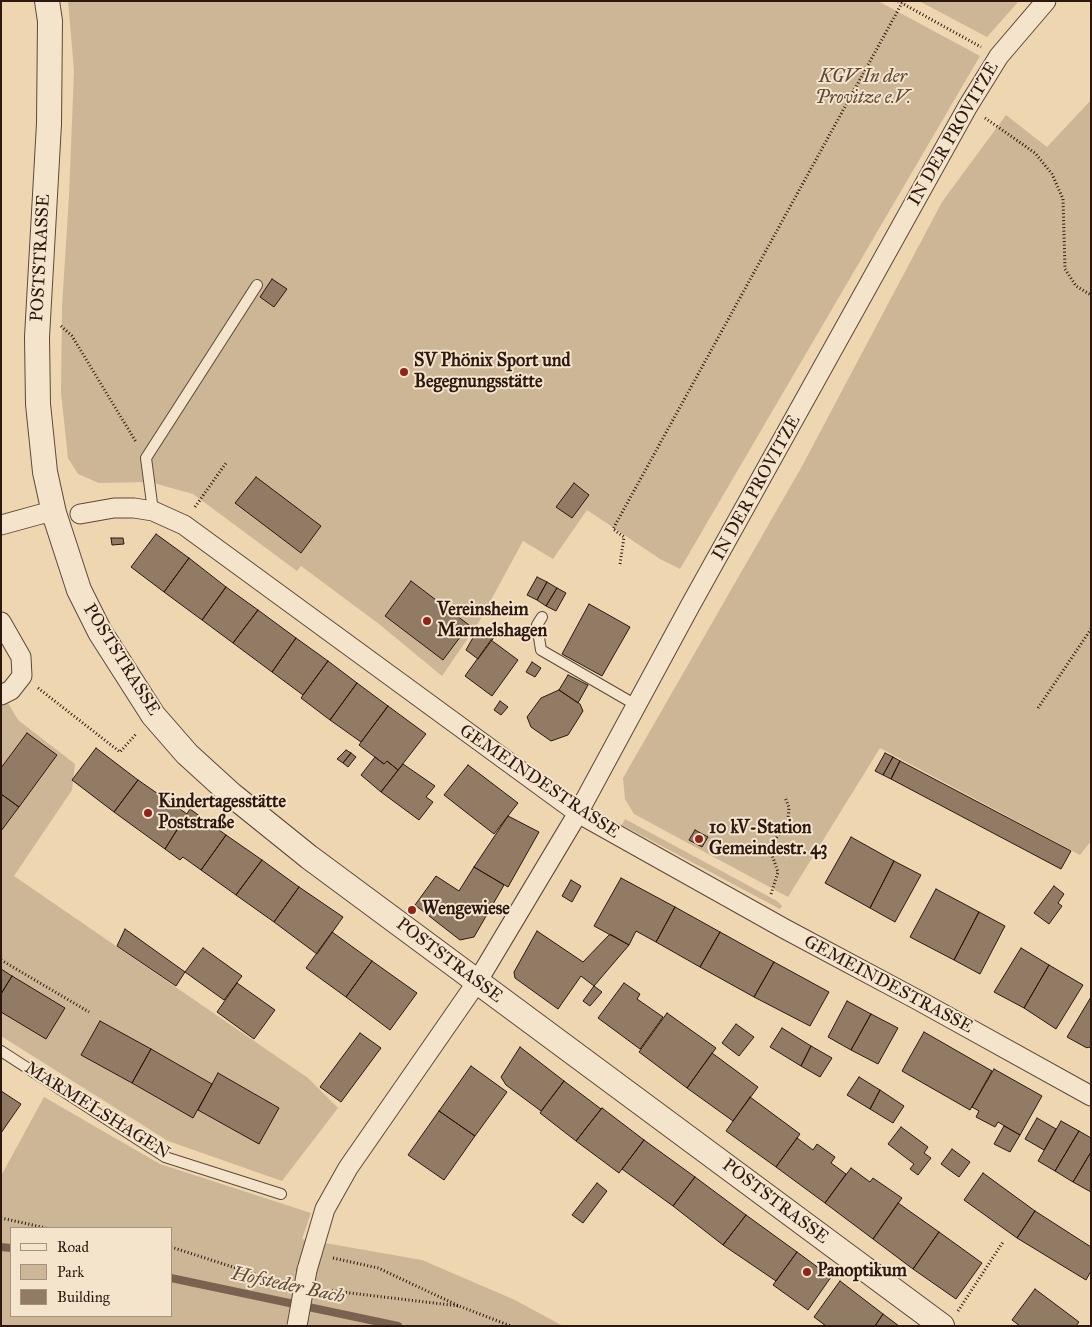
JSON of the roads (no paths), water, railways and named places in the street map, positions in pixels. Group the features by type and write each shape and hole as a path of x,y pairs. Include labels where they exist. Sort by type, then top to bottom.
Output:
{"street":[{"name":"POSTSTRASSE","path":"47,1 50,21 49,124 38,305 38,404 44,472 54,513 79,590 100,632 153,715 188,754 238,801 317,862 478,982 948,1322"},
{"name":"IN DER PROVITZE","path":"478,982 578,813 636,704 968,106 999,56 1046,1"},
{"name":"GEMEINDESTRASSE","path":"80,514 114,508 153,510 184,525 578,813 776,925 916,999 1091,1096"},
{"path":"1,526 41,514 54,513"},
{"path":"1,622 21,657 22,676 11,690 1,695"},
{"path":"297,1326 309,1262 325,1209 348,1168 478,982"}],"lane":[{"path":"153,510 146,458 257,285"},
{"path":"542,617 537,625 541,650 636,704"},
{"name":"MARMELSHAGEN","path":"1,1051 165,1157 281,1194"}],"waterway":[{"name":"Hofsteder Bach","path":"1,1247 10,1248"},
{"name":"Hofsteder Bach","path":"172,1278 398,1326"}],"place":[{"name":"SV Phönix Sport und Begegnungsstätte","path":"404,372"},
{"name":"Vereinsheim Marmelshagen","path":"427,621"},
{"name":"Kindertagesstätte Poststraße","path":"148,813"},
{"name":"10 kV-Station Gemeindestr. 43","path":"699,839"},
{"name":"Wengewiese","path":"412,910"},
{"name":"Panoptikum","path":"807,1272"}],"park label":[{"name":"KGV In der Provitze e.V.","path":"863,88"}]}
